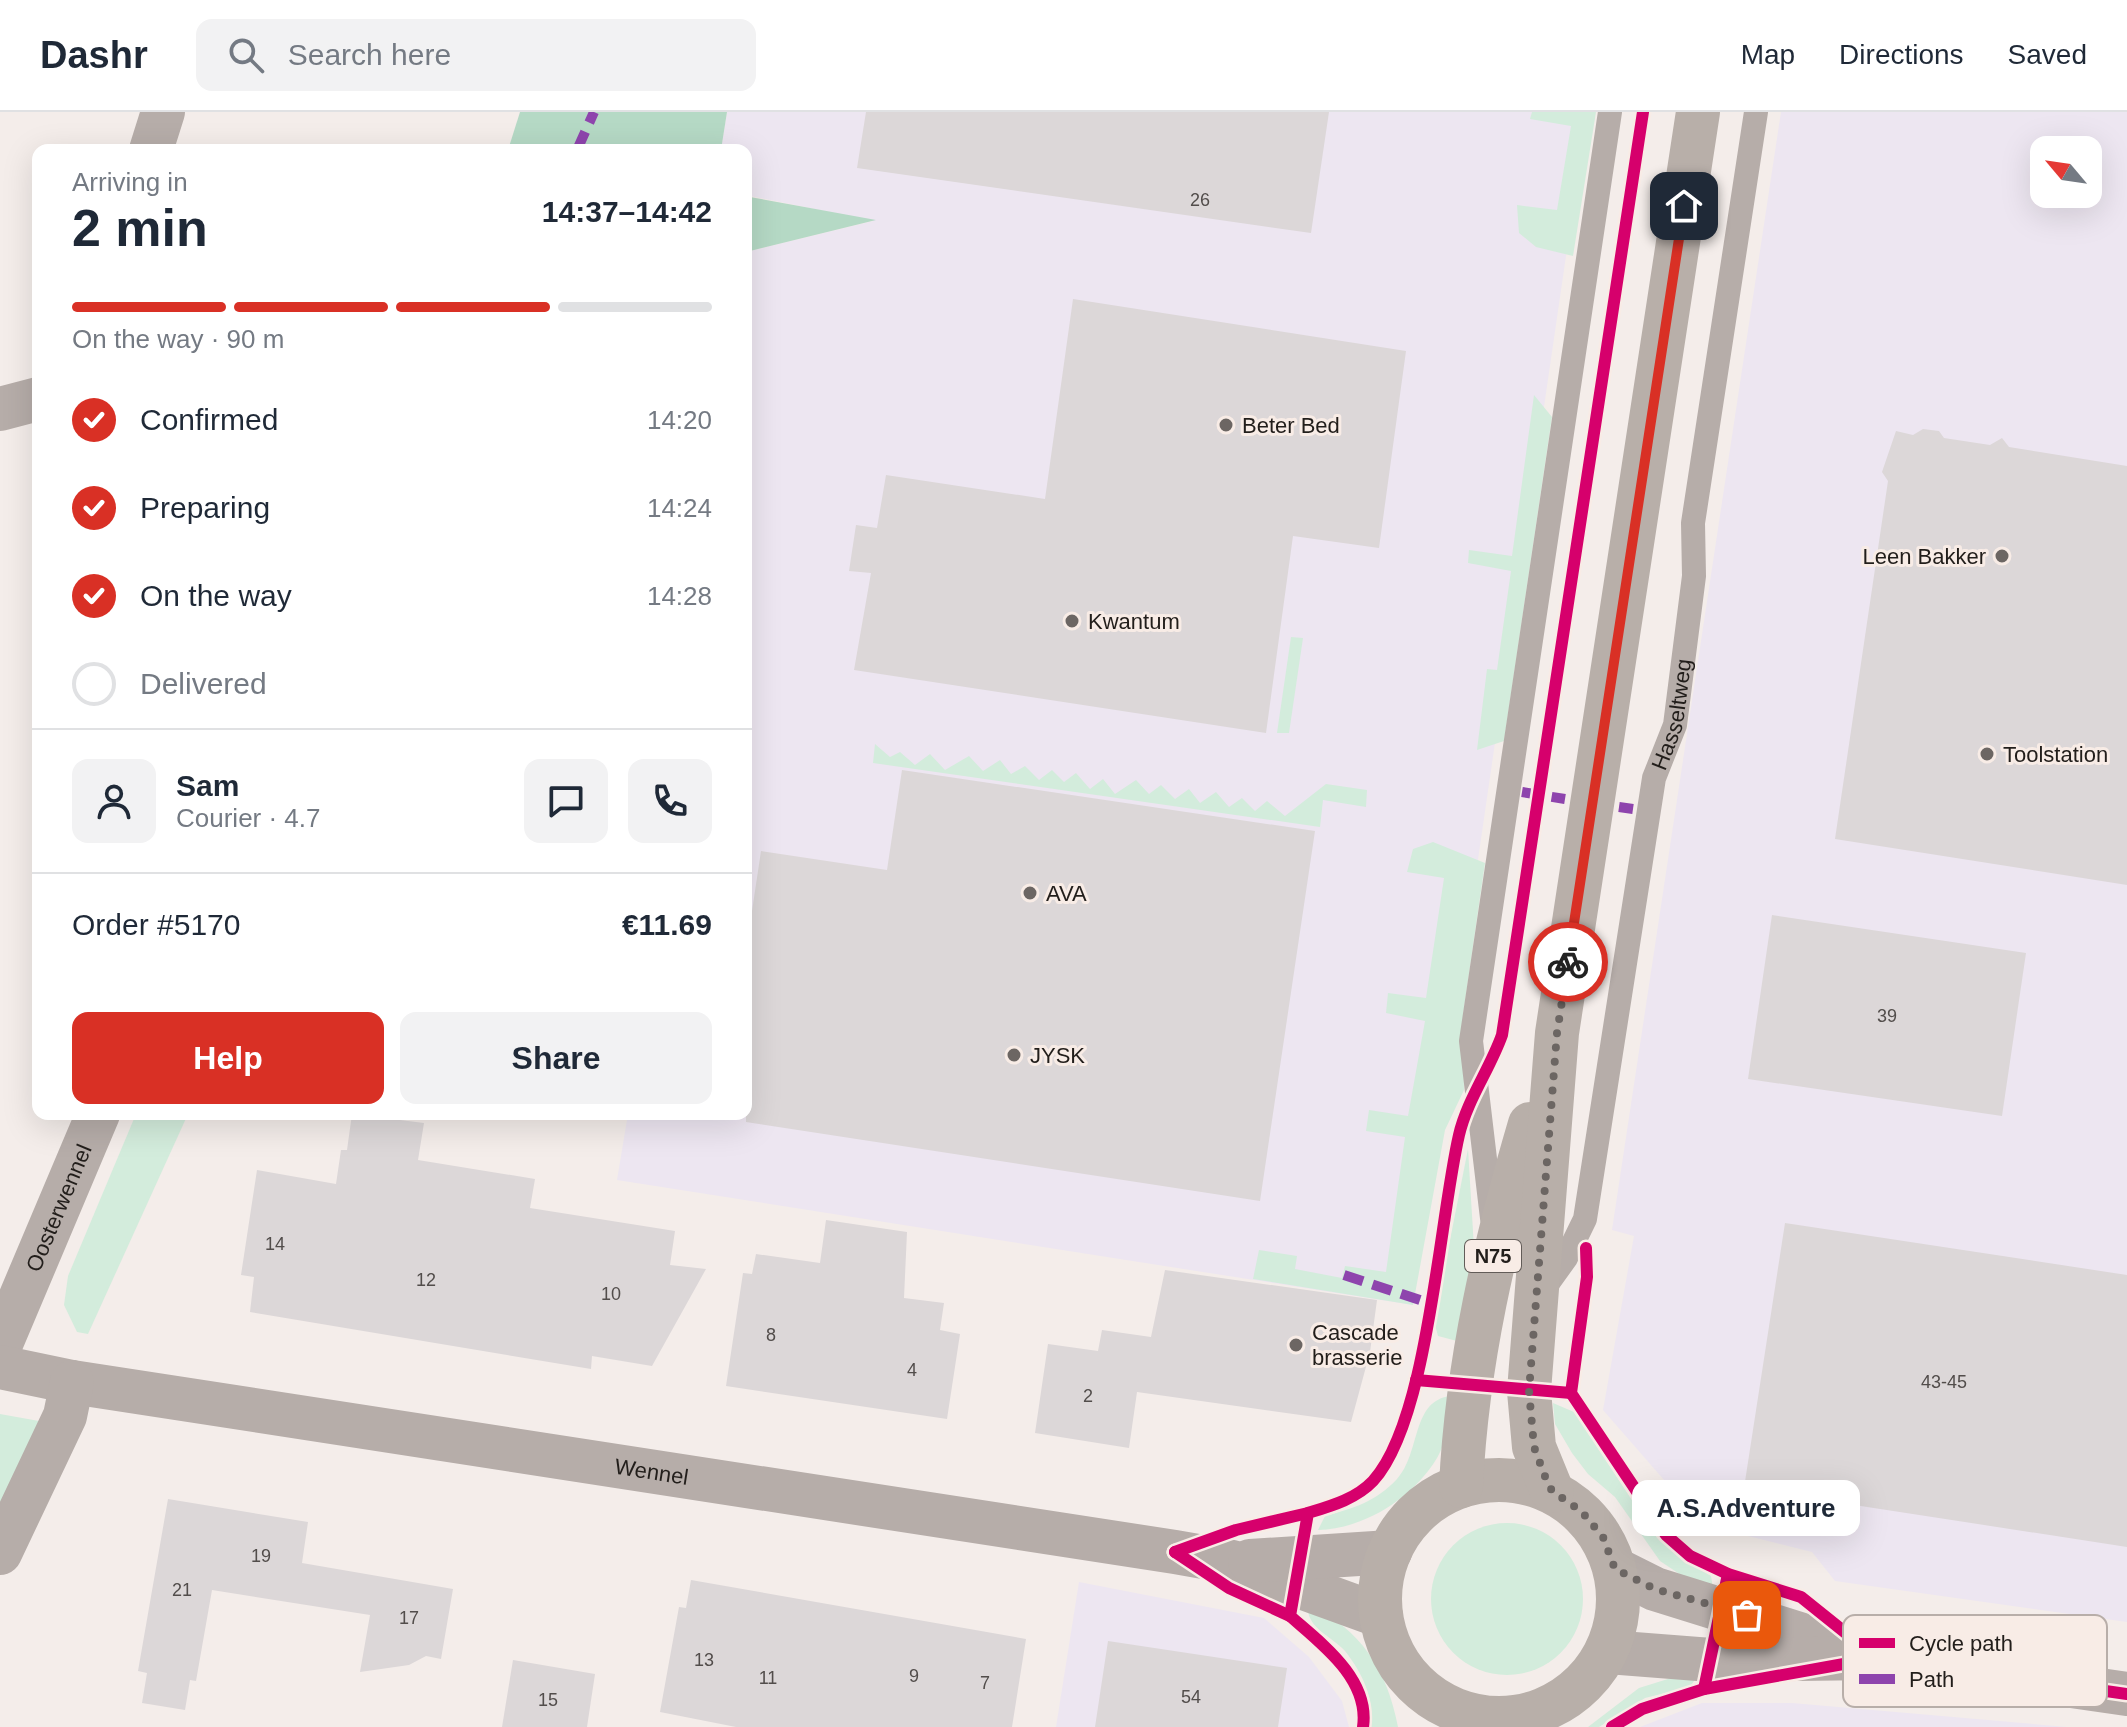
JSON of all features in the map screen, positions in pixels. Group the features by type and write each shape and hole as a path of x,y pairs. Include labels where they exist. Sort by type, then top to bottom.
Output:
{"main road":[{"name":"N75","path":"1552,1491 1534,1447 1529,1391 1557,1033 1698,112"},
{"name":"N75","path":"1461,1486 1473,1370 1495,1247 1557,1033"},
{"path":"1507,1480 1552,1491 1581,1511 1603,1537 1615,1569 1619,1611 1608,1652 1584,1684 1552,1707 1511,1723 1456,1711 1428,1712 1390,1647 1381,1616 1379,1583 1390,1552 1407,1523 1432,1501 1461,1486 1507,1480"}],"street":[{"path":"153,144 163,112"},
{"path":"0,409 32,401"},
{"name":"Oosterwennel","path":"0,1346 95,1120"},
{"name":"Wennel","path":"0,1367 72,1382 1232,1562 1381,1616"},
{"path":"0,1553 65,1416 72,1382"},
{"name":"Wennel","path":"1232,1562 1390,1552"},
{"path":"1615,1569 1655,1589 1843,1647"},
{"path":"1608,1652 1711,1660 1843,1658"},
{"path":"2107,1691 2127,1694"}],"lane":[{"path":"1495,1247 1471,1041 1610,112"},
{"name":"Hasseltweg","path":"1536,1300 1566,1258 1585,1219 1654,778 1675,725 1694,576 1693,523 1756,112"}],"shaded area":[{"path":"727,112 1587,112 1413,1305 617,1180 627,1120 752,1120 752,251 873,221 752,196 752,144 722,144"},
{"path":"1781,112 2127,112 2127,1622 2107,1619 2107,1615 2077,1615 1835,1581 1812,1552 1736,1533 1678,1496 1603,1410 1634,1236 1612,1230"},
{"path":"1079,1582 1264,1618 1309,1657 1342,1701 1349,1727 1056,1727"},
{"path":"1702,1703 1792,1703 2067,1727 1640,1727"}],"green space":[{"path":"520,112 727,112 722,144 510,144"},
{"path":"1532,112 1596,112 1573,256 1536,247 1519,233 1517,205 1557,210 1571,126 1530,119"},
{"path":"752,197 876,220 752,251"},
{"path":"1534,395 1552,417 1504,741 1477,750 1487,669 1497,670 1511,571 1468,563 1469,550 1512,556"},
{"path":"1291,637 1303,638 1289,733 1277,733"},
{"path":"875,744 890,757 900,752 915,765 930,754 945,770 969,756 983,771 1000,760 1011,774 1025,766 1039,780 1052,770 1064,782 1076,773 1090,789 1103,779 1115,794 1136,780 1149,794 1161,785 1175,799 1189,789 1200,803 1216,792 1229,807 1242,798 1255,811 1267,801 1285,816 1326,784 1367,790 1366,807 1323,800 1320,827 873,763"},
{"path":"1433,842 1485,863 1463,1015 1464,1090 1445,1130 1413,1305 1253,1279 1259,1250 1297,1256 1295,1269 1342,1278 1345,1266 1386,1272 1405,1137 1366,1131 1369,1110 1408,1116 1425,1021 1386,1013 1388,993 1426,998 1444,878 1407,872 1413,849"},
{"path":"133,1120 185,1120 88,1334 77,1332 64,1305 68,1276"},
{"path":"1468,1149 1474,1248 1457,1341 1438,1336 1434,1321"},
{"path":"1451,1396 1441,1451 1415,1486 1386,1509 1370,1517 1353,1524 1318,1530 1325,1516 1364,1503 1397,1479 1405,1468 1429,1407"},
{"path":"1553,1403 1574,1412 1657,1538 1711,1576 1713,1588 1687,1579 1660,1561 1615,1497 1588,1474 1572,1453 1555,1424"},
{"path":"0,1414 39,1421 0,1531"},
{"path":"1507,1523 1536,1529 1561,1545 1577,1570 1583,1599 1577,1628 1561,1653 1536,1669 1507,1675 1478,1669 1453,1653 1437,1628 1431,1599 1437,1570 1453,1545 1478,1529"},
{"path":"1308,1604 1343,1626 1369,1654 1387,1687 1398,1727 1371,1727 1369,1696 1357,1668 1345,1651 1315,1625 1308,1612"},
{"path":"1671,1678 1696,1678 1690,1687 1645,1698 1599,1727 1588,1727 1639,1688"}],"building":[{"path":"866,112 1329,112 1311,233 857,168"},
{"path":"1073,299 1406,351 1379,548 1293,536 1266,733 854,670 871,573 849,571 856,525 877,528 886,475 1045,499"},
{"path":"1923,429 1939,431 1944,438 1990,445 2002,438 2009,447 2127,466 2127,885 1835,839 1888,481 1882,472 1896,431 1913,435"},
{"path":"902,770 1315,831 1260,1201 746,1122 752,1120 752,911 761,851 887,870"},
{"path":"1772,915 2026,953 2002,1116 1748,1079"},
{"path":"351,1120 424,1123 418,1160 535,1179 530,1208 675,1231 670,1265 706,1269 652,1366 592,1356 591,1369 250,1312 254,1277 241,1275 257,1170 336,1184 341,1150 347,1150"},
{"path":"826,1220 907,1232 904,1298 944,1303 940,1330 960,1334 947,1419 726,1386 743,1273 752,1274 756,1254 820,1263"},
{"path":"1785,1223 2127,1275 2127,1547 1744,1488"},
{"path":"1165,1270 1377,1300 1370,1352 1351,1422 1137,1392 1129,1448 1035,1433 1048,1344 1098,1351 1102,1330 1151,1337"},
{"path":"168,1499 308,1522 302,1563 453,1589 441,1659 426,1656 409,1665 360,1672 370,1615 212,1590 196,1681 190,1680 185,1710 142,1703 147,1673 138,1671"},
{"path":"691,1580 1026,1639 1012,1727 736,1727 660,1712 679,1607 686,1608"},
{"path":"1108,1641 1287,1668 1278,1727 1095,1727"},
{"path":"513,1660 595,1674 587,1727 502,1727"}],"marked path":[{"path":"580,144 594,112"},
{"path":"1522,792 1565,799"},
{"path":"1619,807 1633,809"},
{"path":"1344,1275 1429,1303"}],"cycle path":[{"path":"1363,1727 1359,1693 1351,1678 1329,1651 1290,1616 1308,1513 1351,1497 1373,1481 1392,1452 1407,1414 1429,1318 1459,1135 1467,1109 1502,1035 1643,112"},
{"path":"1586,1248 1587,1277 1571,1393 1666,1535 1690,1556 1728,1574 1801,1597 1843,1631"},
{"path":"1416,1380 1571,1393"},
{"path":"1175,1552 1236,1530 1308,1513"},
{"path":"1175,1552 1229,1588 1290,1616"},
{"path":"1704,1689 1728,1574"},
{"path":"1612,1727 1642,1709 1704,1689 1843,1664"},
{"path":"2107,1691 2127,1694"}],"way so far":[{"path":"1568,962 1557,1033 1530,1347 1529,1391 1534,1447 1552,1491 1581,1511 1603,1537 1615,1569 1655,1589 1747,1615"}],"place":[{"name":"Beter Bed","path":"1226,425"},
{"name":"Leen Bakker","path":"2002,556"},
{"name":"Kwantum","path":"1072,621"},
{"name":"Toolstation","path":"1987,754"},
{"name":"AVA","path":"1030,893"},
{"name":"JYSK","path":"1014,1055"},
{"name":"Cascade brasserie","path":"1296,1345"},
{"name":"A.S.Adventure","path":"1747,1615"}],"route":[{"path":"1568,962 1684,206"}]}
